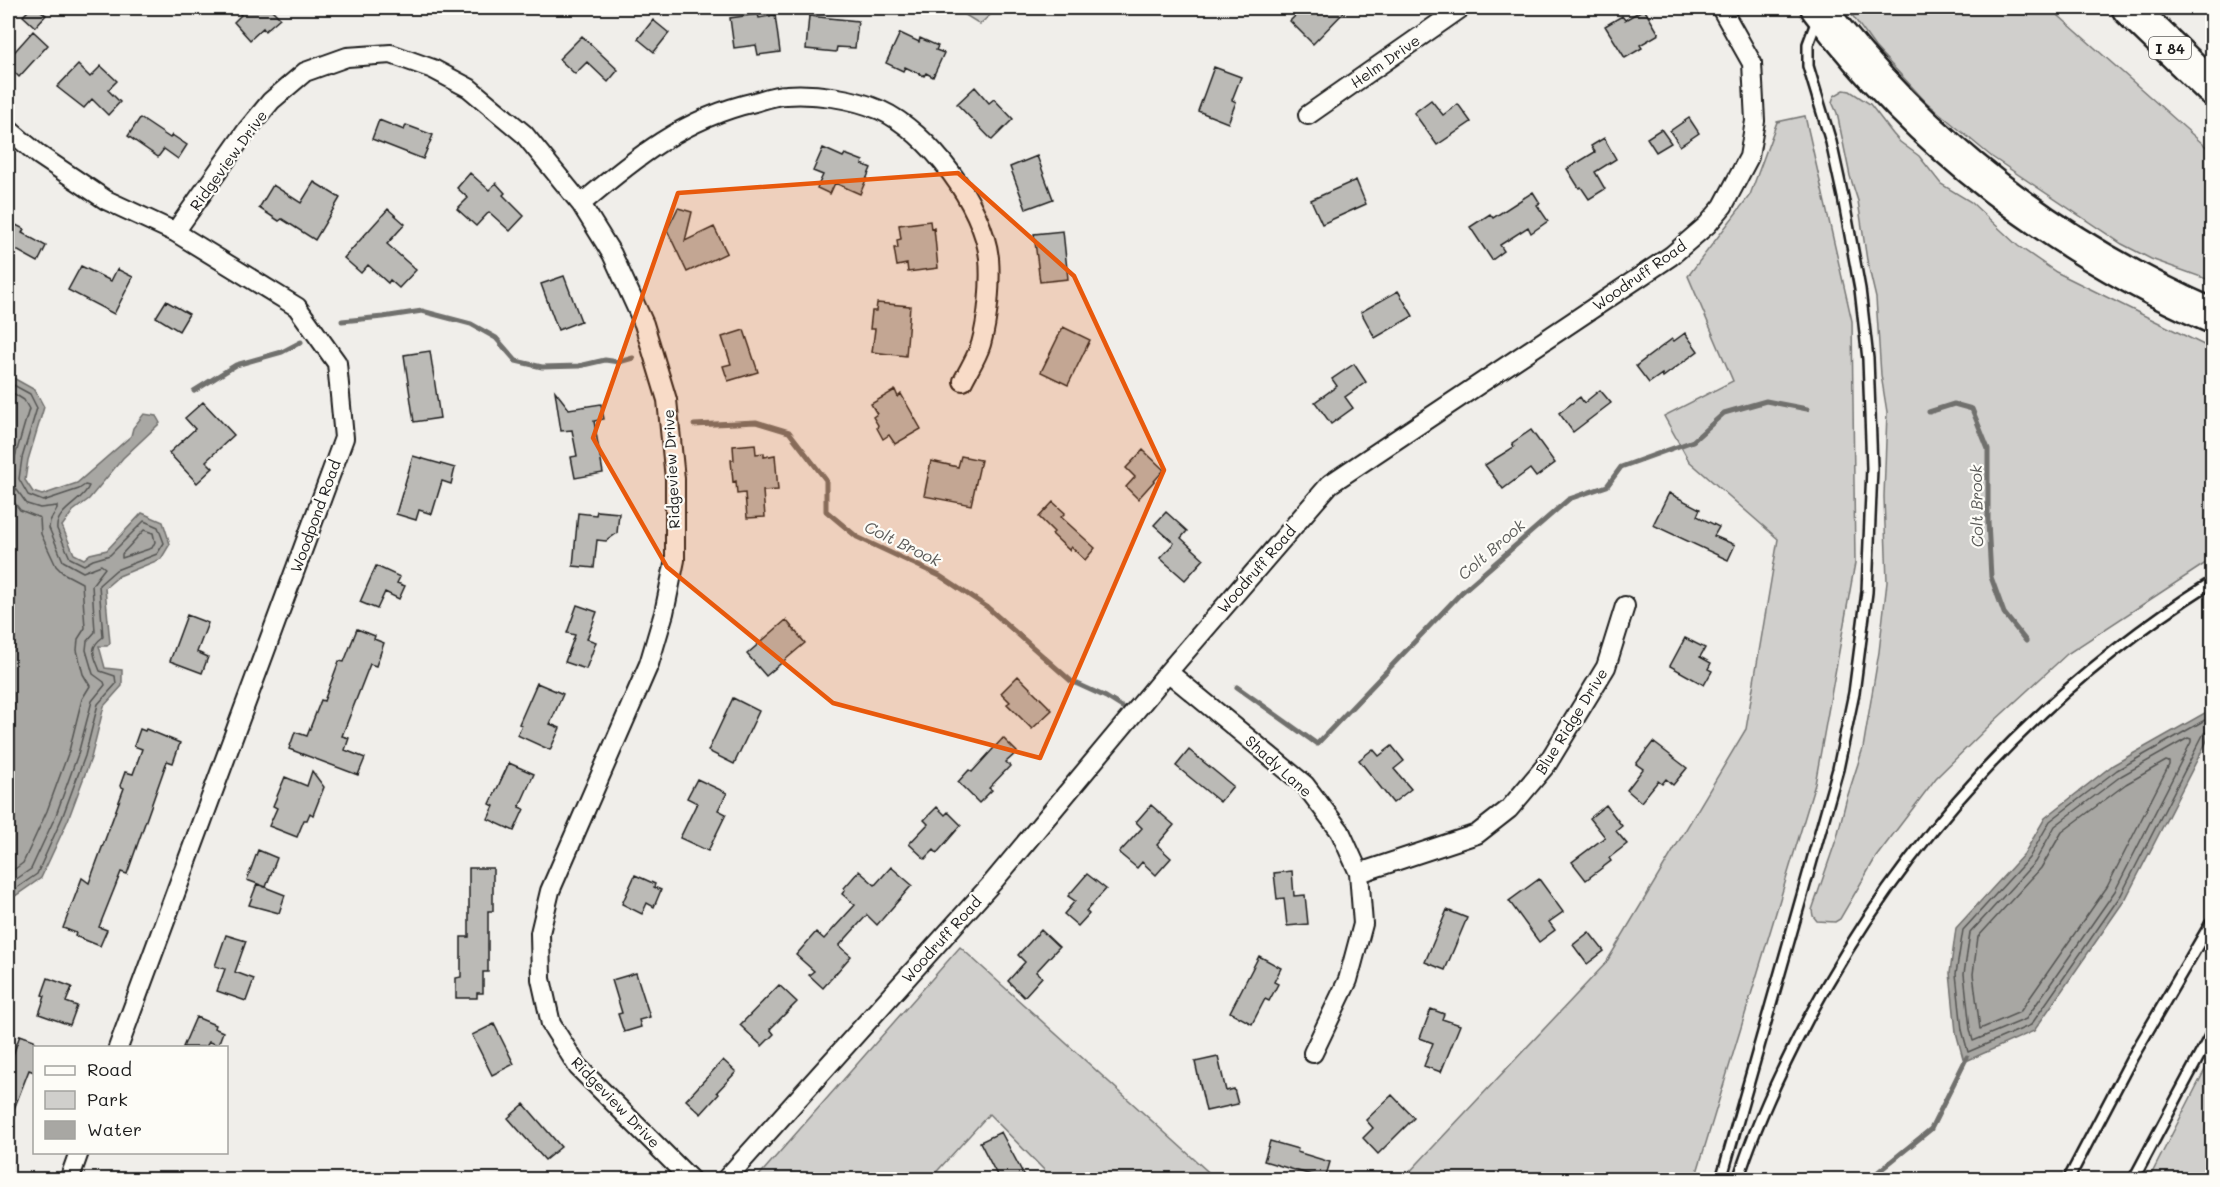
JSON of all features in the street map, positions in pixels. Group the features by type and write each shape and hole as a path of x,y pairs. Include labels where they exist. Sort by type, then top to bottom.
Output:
{"highway":[{"name":"I 84","path":"2129,8 2212,88"},
{"path":"1820,10 1863,63 1910,113 1991,185 2033,216 2104,262 2212,316"}],"street":[{"name":"Helm Drive","path":"1308,115 1461,8"},
{"name":"Woodruff Road","path":"725,1179 993,882 1168,672 1330,484 1671,256 1707,225 1723,206 1749,157 1755,120 1752,63 1721,8"},
{"name":"Ridgeview Drive","path":"175,232 247,130 271,101 304,72 347,57 391,54 433,69 469,88 524,134 581,204 612,254 644,324 667,400 675,479 675,560 664,614 649,664 550,891 540,933 542,979 551,1024 578,1067 691,1179"},
{"path":"581,204 619,172 671,134 726,108 785,94 841,98 880,110 919,135 951,171 976,212 989,258 987,313 980,346 963,381"},
{"name":"Woodpond Road","path":"8,129 39,154 106,200 175,232 297,307 337,363 344,438 118,1046"},
{"name":"Blue Ridge Drive","path":"1359,873 1477,834 1509,809 1547,764 1606,667 1625,606"},
{"name":"Shady Lane","path":"1168,672 1305,785 1340,831 1359,873 1363,924 1348,980 1313,1053"},
{"path":"69,1179 78,1154"}],"lane":[{"path":"1721,1179 1838,769 1854,693 1867,592 1872,468 1868,359 1860,289 1844,197 1831,142 1808,66 1808,44 1820,10"},
{"path":"1738,1179 1779,1074 1827,983 1876,903 1918,847 1976,780 2073,684 2135,634 2212,582"},
{"path":"2068,1179 2132,1058 2212,921"},
{"path":"2133,1179 2212,1032"}],"highlighted area":[{"path":"958,173 1074,276 1164,470 1040,758 833,703 667,567 593,438 678,193"}],"green space":[{"path":"954,8 998,8 980,24"},
{"path":"1847,8 2050,8 2212,152 2212,281 2151,259 2122,244 1992,157 1926,102 1875,47"},
{"path":"1844,90 1850,91 1870,104 1900,142 1919,156 1941,184 1971,202 2018,246 2056,272 2212,349 2212,559 2067,654 1991,724 1936,778 1876,857 1840,919 1835,922 1817,921 1812,910 1837,837 1863,748 1879,652 1887,582 1884,497 1887,412 1881,375 1876,298 1867,260 1858,201 1850,176 1837,113 1832,102 1834,96"},
{"path":"1805,116 1852,321 1855,563 1815,784 1695,1179 1403,1179 1606,963 1746,729 1778,539 1689,461 1664,416 1733,381 1688,276 1750,195 1777,122"},
{"path":"960,947 1216,1179 1039,1179 1047,1173 989,1114 930,1179 756,1179"},
{"path":"2212,1056 2212,1179 2149,1179"}],"water":[{"path":"8,375 35,390 44,407 28,460 25,480 33,492 42,495 77,483 131,436 133,428 144,414 156,416 160,423 123,458 89,499 73,511 62,526 74,554 84,559 90,554 107,550 142,513 163,522 170,544 161,559 119,576 105,588 110,643 107,646 99,646 105,668 122,670 122,686 104,706 91,758 68,820 41,878 11,899 8,918"},
{"path":"2210,710 2212,731 2126,898 2034,1031 1964,1062 1956,1032 1950,973 1956,928 2024,854 2045,818 2113,765"}],"building":[{"path":"31,8 37,8 46,15 35,27 23,16"},
{"path":"234,8 270,8 280,18 265,31 263,28 250,40 234,22 241,15"},
{"path":"1303,8 1348,8 1313,44 1290,21"},
{"path":"1644,9 1659,34 1640,45 1642,48 1625,58 1605,26 1622,16 1625,20"},
{"path":"758,14 759,18 775,15 780,52 758,55 756,45 734,48 730,18"},
{"path":"809,16 858,21 855,48 837,47 836,52 806,49"},
{"path":"653,20 669,33 654,52 638,39"},
{"path":"33,31 48,45 19,77 8,66 8,59"},
{"path":"900,33 919,42 920,38 938,46 936,50 944,53 933,77 926,73 924,76 905,67 903,71 886,63"},
{"path":"582,36 618,70 608,82 587,62 575,74 559,59"},
{"path":"78,65 90,77 101,66 117,81 108,90 120,102 108,115 92,99 84,108 57,87"},
{"path":"1214,67 1241,77 1232,100 1236,102 1228,123 1198,111"},
{"path":"975,87 989,103 994,99 1013,119 992,140 957,104"},
{"path":"1431,100 1443,115 1458,104 1471,122 1437,145 1414,113"},
{"path":"140,118 170,138 172,135 187,145 178,159 164,149 158,157 128,136"},
{"path":"1689,118 1699,133 1680,146 1670,131"},
{"path":"379,120 404,130 406,125 433,135 423,159 372,139"},
{"path":"1661,129 1671,143 1656,152 1647,138"},
{"path":"1604,138 1616,159 1595,172 1605,189 1589,199 1567,169 1595,152 1591,146"},
{"path":"823,148 843,157 845,154 863,161 862,164 871,168 860,194 835,183 830,194 817,188 823,175 813,171"},
{"path":"1037,156 1053,199 1026,209 1010,167"},
{"path":"470,173 489,190 496,183 505,193 503,195 524,216 510,231 489,212 476,226 457,209 468,198 457,188"},
{"path":"1356,180 1366,204 1322,224 1311,200"},
{"path":"314,182 340,198 315,240 282,219 279,221 259,208 273,185 301,203"},
{"path":"1533,192 1540,203 1537,205 1548,221 1531,233 1528,227 1500,245 1504,251 1492,260 1470,227 1490,214 1493,218"},
{"path":"678,208 692,212 685,241 714,227 727,253 687,272 667,230"},
{"path":"388,209 405,224 387,244 416,270 399,288 390,280 388,283 368,265 361,273 344,258"},
{"path":"8,221 24,229 22,233 46,246 38,262 13,248 8,259"},
{"path":"930,221 931,229 934,228 938,268 908,272 907,264 897,266 894,248 898,248 897,240 901,239 899,225"},
{"path":"1063,231 1068,279 1040,282 1034,234"},
{"path":"81,266 111,281 117,269 133,277 114,314 68,290"},
{"path":"564,276 581,321 558,330 541,284"},
{"path":"1398,291 1413,316 1375,338 1361,312"},
{"path":"166,301 189,314 179,331 156,317"},
{"path":"877,303 910,306 906,356 872,352 875,329 870,329 872,311 876,311"},
{"path":"1063,327 1090,340 1068,385 1041,372"},
{"path":"744,330 758,372 728,381 723,366 731,364 722,337"},
{"path":"1685,333 1698,351 1663,377 1662,374 1649,383 1636,366 1672,339 1674,341"},
{"path":"430,351 440,418 414,422 404,355"},
{"path":"1354,364 1366,382 1345,397 1353,408 1331,424 1315,402 1337,386 1332,379"},
{"path":"895,390 898,397 901,394 921,429 895,444 889,435 883,439 873,417 877,414 871,404"},
{"path":"1600,390 1611,403 1573,432 1559,413 1580,397 1584,403"},
{"path":"555,391 569,409 601,404 604,419 594,421 603,473 575,478 571,457 577,456 572,430 561,431"},
{"path":"203,402 234,435 206,461 213,468 197,483 169,453 195,429 185,418"},
{"path":"1531,430 1555,463 1536,477 1530,469 1503,489 1485,465 1514,447 1512,443"},
{"path":"755,444 756,454 764,453 764,457 775,455 778,490 763,491 765,517 747,518 745,493 737,494 736,481 733,482 731,460 734,460 733,446"},
{"path":"1143,450 1164,470 1138,499 1126,487 1135,477 1126,468"},
{"path":"413,456 455,468 451,484 442,481 432,514 419,510 416,520 396,514"},
{"path":"961,456 981,460 971,505 924,496 931,461 958,467"},
{"path":"1669,493 1700,509 1697,516 1719,527 1714,536 1735,545 1728,560 1653,525"},
{"path":"1053,502 1065,513 1061,517 1095,548 1085,560 1071,547 1069,550 1052,534 1054,532 1039,517"},
{"path":"597,511 619,513 617,533 606,541 597,540 594,568 573,566 578,513 596,515"},
{"path":"1166,512 1187,531 1181,538 1204,559 1185,580 1160,558 1174,543 1154,525"},
{"path":"376,566 400,577 397,583 405,586 399,599 385,592 377,609 360,602"},
{"path":"577,605 597,612 587,639 596,642 586,669 565,662 575,635 567,633"},
{"path":"187,615 208,623 197,652 208,657 202,673 170,661"},
{"path":"786,620 805,643 766,676 747,654"},
{"path":"357,629 375,636 374,639 384,643 376,666 370,664 342,736 349,738 345,750 365,758 358,775 289,749 295,732 307,736 321,700 324,701 339,661 344,662"},
{"path":"1685,638 1705,648 1700,657 1711,663 1708,669 1712,671 1704,685 1670,666"},
{"path":"1018,676 1052,710 1032,729 1007,704 1010,702 1001,693"},
{"path":"537,683 563,694 550,724 560,728 550,750 517,735 522,725 519,724"},
{"path":"733,698 759,711 734,764 708,751"},
{"path":"140,729 145,731 146,729 180,743 173,763 167,761 127,874 121,872 99,927 107,930 100,946 75,936 76,933 63,928 82,878 89,883 124,788 120,786 125,772 133,774 142,749 134,746"},
{"path":"1003,738 1017,752 1006,762 1010,766 989,788 992,790 979,803 958,782 969,770 972,772"},
{"path":"1653,742 1687,768 1673,785 1666,779 1662,784 1658,781 1641,802 1627,790 1643,769 1636,764"},
{"path":"1392,746 1404,761 1394,769 1411,789 1393,803 1359,760 1373,749 1379,756"},
{"path":"1189,750 1233,786 1220,802 1176,766"},
{"path":"509,763 534,774 519,807 524,809 514,831 488,819 494,806 490,804"},
{"path":"312,771 324,787 313,815 310,813 307,820 304,820 297,837 269,826 277,808 273,806 285,777 307,786"},
{"path":"697,779 727,793 718,810 726,814 708,851 680,838 697,803 687,798"},
{"path":"1151,805 1174,825 1157,845 1171,858 1156,875 1142,862 1137,868 1119,853 1142,828 1136,822"},
{"path":"1606,805 1622,826 1616,831 1627,844 1609,858 1611,861 1586,880 1572,862 1605,837 1590,818"},
{"path":"937,807 945,815 948,812 961,825 937,853 934,850 925,859 909,844 928,824 924,820"},
{"path":"258,850 277,858 266,887 247,880"},
{"path":"891,867 912,885 877,925 867,915 839,946 851,956 823,988 809,975 814,971 796,955 816,932 824,939 855,905 842,894 844,888 859,871 875,885"},
{"path":"469,868 493,868 493,911 488,911 488,972 483,972 483,993 477,993 477,998 456,998 456,978 461,977 461,937 469,937"},
{"path":"1292,871 1294,896 1305,895 1308,924 1287,926 1284,898 1277,899 1274,873"},
{"path":"1087,874 1106,889 1086,911 1089,914 1078,926 1064,914 1075,901 1068,896"},
{"path":"635,875 655,884 654,887 661,890 654,907 647,903 642,914 622,904"},
{"path":"1539,879 1563,912 1549,922 1555,930 1539,942 1509,901"},
{"path":"257,884 285,895 279,913 249,905"},
{"path":"1447,910 1467,918 1445,970 1425,962"},
{"path":"1041,930 1059,947 1036,972 1042,977 1024,997 1008,981 1025,962 1018,955"},
{"path":"1589,932 1604,951 1587,964 1573,945"},
{"path":"226,935 246,941 235,972 254,979 246,1001 217,991 225,969 215,966"},
{"path":"1259,956 1281,968 1274,982 1278,984 1269,1001 1265,999 1252,1024 1230,1012"},
{"path":"636,973 650,1017 639,1020 641,1027 624,1032 618,1014 622,1013 612,980"},
{"path":"48,978 72,987 66,1002 77,1006 70,1025 39,1014"},
{"path":"779,985 797,1002 770,1029 774,1034 762,1046 740,1025"},
{"path":"1431,1009 1444,1014 1442,1019 1460,1025 1441,1072 1424,1066 1433,1043 1420,1038"},
{"path":"196,1017 215,1025 214,1028 223,1032 218,1045 209,1042 207,1046 183,1046"},
{"path":"494,1024 514,1064 492,1075 472,1035"},
{"path":"20,1035 34,1040 33,1072 29,1070 9,1122 8,1069"},
{"path":"1218,1057 1226,1091 1234,1089 1238,1104 1206,1111 1195,1062"},
{"path":"723,1060 736,1072 701,1114 686,1100"},
{"path":"1392,1095 1414,1118 1378,1154 1363,1138 1373,1128 1366,1120"},
{"path":"524,1104 561,1147 545,1160 508,1118"},
{"path":"1001,1132 1026,1179 999,1179 980,1142"},
{"path":"1270,1141 1330,1162 1325,1179 1264,1161"}],"waterway":[{"name":"Colt Brook","path":"342,321 422,311 471,324 496,338 516,361 542,367 579,366 605,360 619,362 633,358"},
{"name":"Colt Brook","path":"194,391 236,365 282,352 301,342"},
{"name":"Colt Brook","path":"1237,687 1317,744 1462,592 1569,499 1607,486 1621,467 1693,441 1724,413 1766,401 1807,409"},
{"name":"Colt Brook","path":"1929,412 1954,404 1972,409 1988,449 1991,577 2004,613 2026,641"},
{"name":"Colt Brook","path":"694,425 756,422 789,432 826,480 826,511 857,537 940,576 987,607 1071,681 1122,707"},
{"path":"1875,1180 1878,1172 1931,1129 1967,1057"}]}
